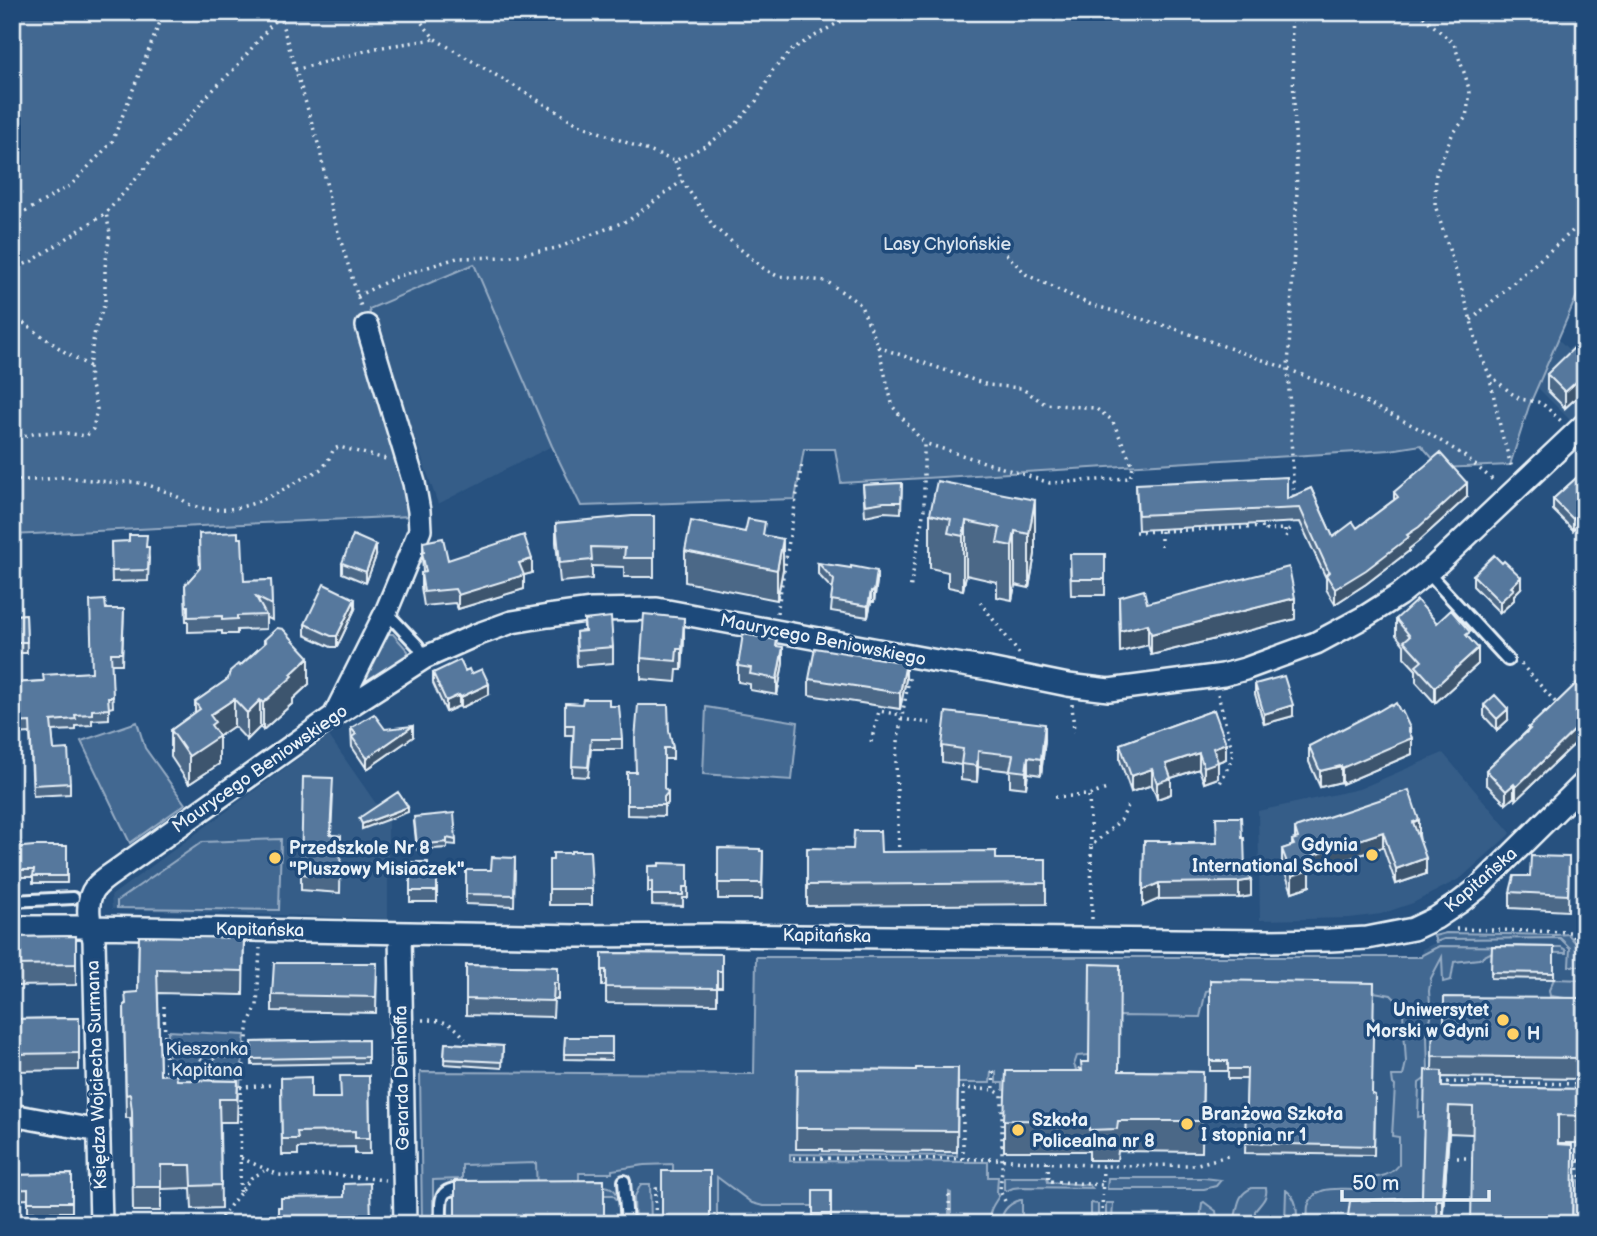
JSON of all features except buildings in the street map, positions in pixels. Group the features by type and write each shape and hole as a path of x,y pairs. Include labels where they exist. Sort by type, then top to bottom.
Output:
{"street":[{"path":"334,716 386,612 420,530 419,511 408,464 367,326"},
{"name":"Maurycego Beniowskiego","path":"90,927 91,896 95,888 113,873 334,716 424,657 512,622 592,610 657,609 937,662 1109,690 1223,675 1316,643 1366,617 1399,595 1427,572 1576,426"},
{"name":"Kapitańska","path":"12,927 577,936 1268,941 1367,938 1413,929 1460,902 1478,888 1585,782"},
{"name":"Księdza Wojciecha Surmana","path":"90,927 94,940 101,1224"},
{"name":"Gerarda Denhoffa","path":"400,933 405,1224"},
{"path":"12,1115 99,1131"}],"lane":[{"path":"1427,572 1508,660"},
{"path":"386,612 418,646 424,657"},
{"path":"12,901 73,898"},
{"path":"624,1181 627,1224"},
{"path":"441,1224 441,1200 446,1192 452,1188 476,1188"}],"path":[{"path":"12,216 25,212 71,185 112,142 164,12"},
{"path":"413,12 435,39 578,124 675,161 707,145 737,123 757,100 773,70 794,48 860,12"},
{"path":"1290,12 1297,191 1288,369 1294,503"},
{"path":"1418,12 1454,44 1470,93 1466,117 1452,135 1436,174 1435,205 1480,354 1489,374 1512,486"},
{"path":"280,13 320,150 331,209 367,326"},
{"path":"12,270 32,261 106,213 205,98 236,67 280,13"},
{"path":"295,70 376,48 435,39"},
{"path":"675,161 682,181 715,227 763,268 776,276 826,281 860,304 878,347 893,407 924,443 1050,483 1130,478 1133,466 1112,420 1096,408 1045,404 1021,388 988,385 878,347"},
{"path":"357,296 396,277 457,258 506,257 556,248 629,220 682,181"},
{"path":"12,441 46,432 86,436 93,429 97,409 89,366 95,330 105,303 105,267 110,233 106,213"},
{"path":"1471,320 1585,220"},
{"path":"1006,254 1027,275 1089,304 1173,328 1288,369 1354,397 1426,432 1512,486"},
{"path":"12,315 89,366"},
{"path":"1489,374 1520,399 1538,402 1576,426"},
{"path":"910,590 924,509 924,443"},
{"path":"12,480 64,477 139,483 190,505 225,510 267,499 324,466 334,449 339,447 408,464"},
{"path":"776,619 802,463"},
{"path":"1135,532 1266,527 1266,530 1285,529 1286,537 1292,515"},
{"path":"1161,531 1161,546"},
{"path":"980,601 1028,666"},
{"path":"1524,667 1561,707"},
{"path":"899,857 896,762 909,674"},
{"path":"1215,685 1233,754 1219,785"},
{"path":"1071,695 1074,733"},
{"path":"871,742 879,711 930,723"},
{"path":"1055,797 1089,795 1107,789"},
{"path":"1089,795 1092,926"},
{"path":"1091,846 1121,820 1129,804"},
{"path":"1456,929 1570,932 1585,949"},
{"path":"240,1192 241,1088 249,1022 257,1006 260,942"},
{"path":"164,1006 166,1079"},
{"path":"420,1020 436,1020 457,1027 465,1039"},
{"path":"165,1038 198,1053 214,1089"},
{"path":"206,1068 217,1055 225,1057 232,1050 246,1055"},
{"path":"1075,1077 1081,1065 1089,1065"},
{"path":"993,1072 994,1090"},
{"path":"1447,1082 1585,1084"},
{"path":"1536,1083 1536,1094"},
{"path":"228,1089 270,1084"},
{"path":"1578,1084 1585,1094"},
{"path":"956,1085 994,1090 1002,1095 1015,1094"},
{"path":"963,1088 963,1159"},
{"path":"1002,1095 1000,1191 1005,1201"},
{"path":"793,1158 1002,1159 1103,1166 1194,1165 1228,1156"},
{"path":"1102,1224 1103,1157"},
{"path":"241,1158 278,1175 305,1177 328,1174 391,1180"},
{"path":"1457,1158 1484,1158"},
{"path":"1565,1160 1585,1161"},
{"path":"1578,1161 1582,1180 1582,1224"},
{"path":"1048,1162 1049,1181 1103,1185"},
{"path":"217,1223 251,1178 265,1170"},
{"path":"655,1224 656,1189 674,1188"},
{"path":"949,1195 950,1224"},
{"path":"1092,1224 1102,1216"}],"shaded area":[{"path":"475,264 552,446 438,504 369,309"},
{"path":"1558,339 1568,349 1573,346 1585,358 1585,406 1570,420 1537,387"},
{"name":"Przedszkole Nr 8 \"Pluszowy Misiaczek\"","path":"329,736 388,821 388,919 112,909 111,896"},
{"name":"Gdynia International School","path":"1443,753 1511,833 1461,878 1413,903 1381,914 1350,918 1260,920 1258,811 1359,789"},
{"path":"1444,939 1585,939 1585,1224 422,1224 420,1072 754,1074 756,957 1421,957 1422,949"}],"green space":[{"name":"Lasy Chylońskie","path":"12,12 1585,12 1585,277 1529,406 1510,465 1441,468 1421,445 1390,450 841,483 835,449 804,449 795,499 581,506 552,446 474,264 369,309 411,516 12,535"},
{"path":"387,634 393,634 408,651 406,658 361,688 359,684"},
{"path":"706,707 798,722 792,780 703,774"},
{"path":"137,722 145,748 185,804 130,843 81,741"},
{"path":"281,839 279,910 117,908 117,901 202,842"},
{"path":"1446,933 1568,934 1582,953 1585,966 1569,966 1570,948 1560,938 1444,939 1436,942 1434,936"},
{"path":"1439,946 1561,947 1566,950 1566,953 1492,952 1479,959 1454,962 1451,980 1443,982 1442,957 1431,978 1431,1017 1427,1036 1428,1071 1426,1078 1419,1083 1418,1117 1427,1115 1423,1141 1422,1224 1308,1224 1308,1206 1315,1194 1333,1189 1353,1189 1353,1177 1384,1176 1399,1165 1399,1137 1392,1136 1395,1086 1392,1076 1403,1076 1406,1062 1403,1013 1391,995 1374,992 1206,991 1200,1017 1119,1016 1090,1055 1077,1056 1074,1065 1076,1069 1067,1091 1003,1090 1003,1083 996,1083 996,1072 991,1072 990,1083 954,1083 797,1149 957,1152 957,1156 790,1154 790,1161 988,1162 988,1177 998,1177 999,1196 990,1212 989,1224 951,1224 949,1192 949,1224 831,1224 830,1195 813,1196 813,1206 763,1206 752,1203 717,1177 717,1224 710,1224 710,1193 673,1186 673,1164 644,1165 612,1170 612,1173 579,1173 579,1185 609,1187 614,1190 620,1203 613,1195 537,1195 536,1163 462,1165 462,1179 433,1180 433,1224 422,1224 420,1072 754,1074 756,957 1421,957"},
{"path":"1554,979 1585,980 1585,1006 1572,999 1550,996 1549,990"},
{"name":"Kieszonka Kapitana","path":"168,1031 245,1035 240,1085 170,1087"},
{"path":"1004,1177 1047,1177 1048,1182 1089,1185 1092,1188 1022,1187 1006,1191"},
{"path":"1108,1178 1221,1180 1216,1186 1204,1189 1107,1189"},
{"path":"1573,1180 1579,1180 1578,1224 1573,1224"},
{"path":"641,1184 650,1184 651,1224 635,1224 634,1198"},
{"path":"1252,1188 1266,1188 1264,1200 1255,1211 1255,1224 1233,1224 1240,1199"},
{"path":"1286,1190 1295,1201 1297,1224 1285,1224"},
{"path":"1020,1200 1022,1216 1039,1219 1091,1219 1091,1203 1098,1204 1098,1216 1085,1224 1001,1224 1006,1209"},
{"path":"1204,1202 1216,1211 1216,1224 1106,1224 1106,1203 1113,1203 1112,1221 1200,1221"}],"place":[{"name":"Gdynia International School","path":"1372,855"},
{"name":"Przedszkole Nr 8 \"Pluszowy Misiaczek\"","path":"275,858"},
{"name":"Uniwersytet Morski w Gdyni","path":"1503,1020"},
{"name":"H","path":"1513,1034"},
{"name":"Branżowa Szkoła I stopnia nr 1","path":"1187,1124"},
{"name":"Szkoła Policealna nr 8","path":"1018,1130"}]}
